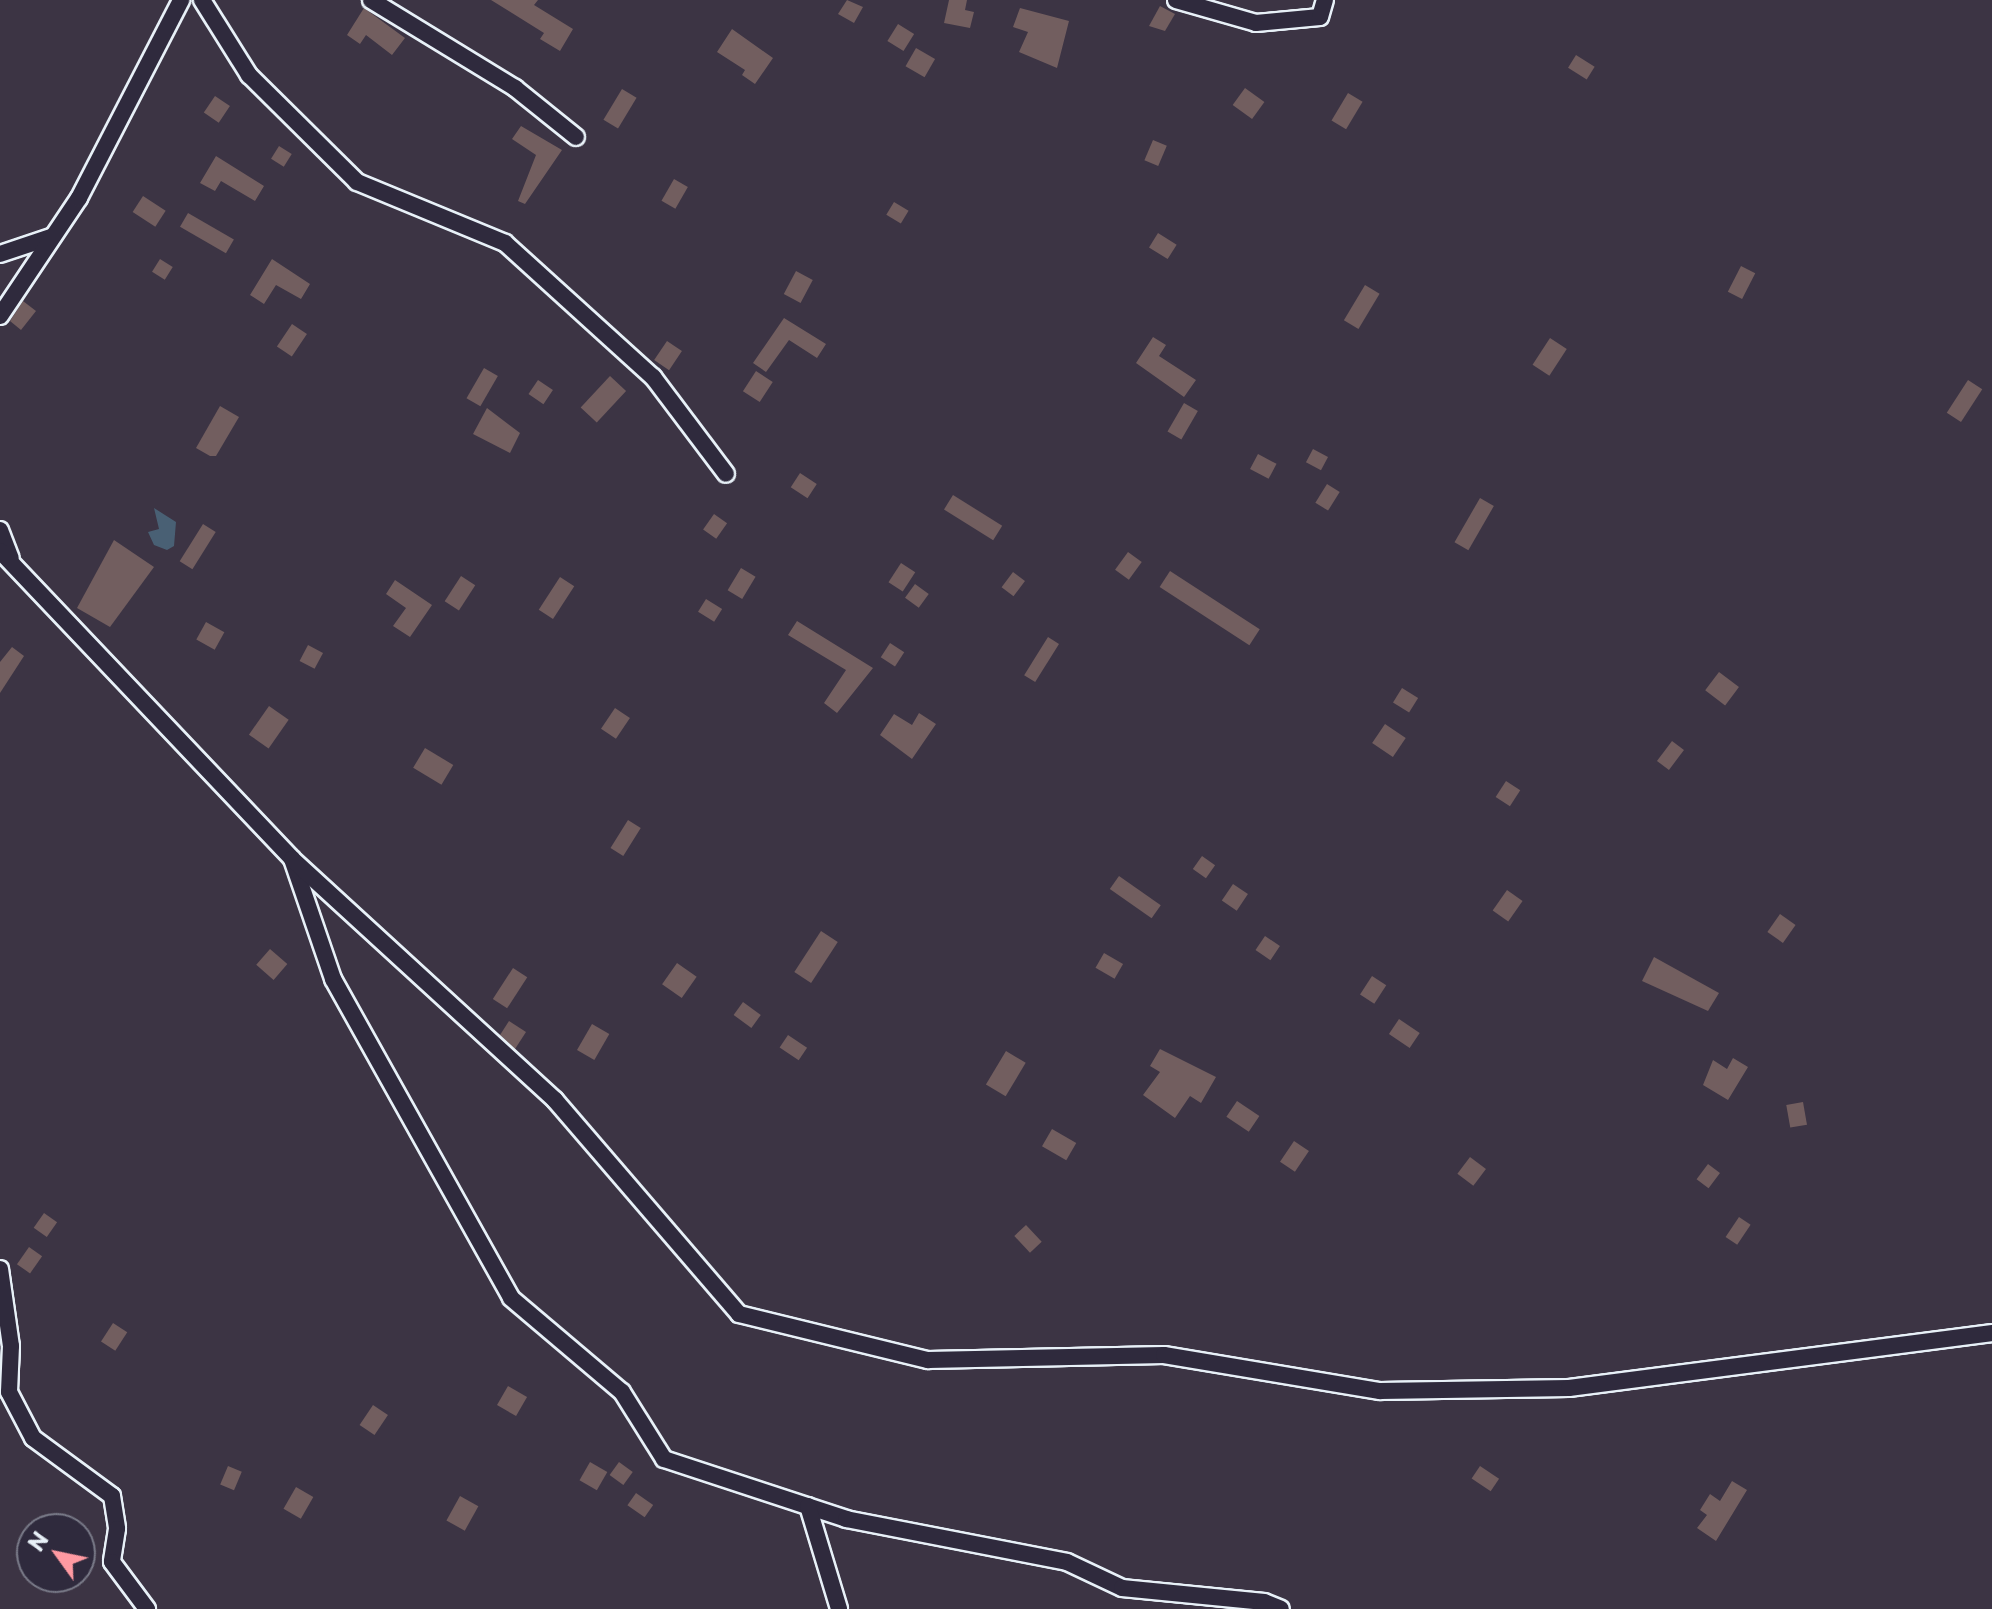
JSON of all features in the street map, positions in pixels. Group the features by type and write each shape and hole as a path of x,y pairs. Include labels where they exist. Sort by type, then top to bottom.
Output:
{"street":[{"path":"0,316 79,198 181,0"},
{"path":"202,0 249,75 357,182 505,243 653,377 726,474"},
{"path":"371,0 515,88 576,137"},
{"path":"1176,0 1256,23 1320,17 1325,0"},
{"path":"0,254 52,237"},
{"path":"0,530 6,568"},
{"path":"0,551 6,568 292,859 555,1100 739,1314 928,1360 1164,1355 1380,1391 1569,1388 1992,1333"},
{"path":"292,859 333,979 511,1298 622,1392 664,1459 846,1519 1067,1562 1122,1588 1264,1602 1281,1609"},
{"path":"1,1278 11,1346 9,1392 33,1438 112,1496 117,1529 112,1562 147,1609"},
{"path":"808,1506 839,1609"}],"water":[{"path":"154,508 176,522 174,546 167,550 154,545 148,532 159,529"}],"building":[{"path":"491,0 538,0 534,5 573,29 560,51 540,39 544,33"},
{"path":"847,0 863,7 854,23 838,14"},
{"path":"949,0 967,0 965,10 974,12 970,28 944,23"},
{"path":"1160,6 1175,14 1165,31 1149,26"},
{"path":"364,8 405,38 392,55 366,35 360,44 347,35"},
{"path":"1020,8 1069,21 1057,68 1019,52 1028,32 1013,27"},
{"path":"898,24 914,34 904,51 887,41"},
{"path":"732,29 773,58 755,84 742,75 745,70 717,52"},
{"path":"916,48 935,59 925,77 906,66"},
{"path":"1576,55 1595,67 1587,79 1568,68"},
{"path":"1245,88 1264,102 1252,119 1233,105"},
{"path":"622,89 637,98 618,129 603,120"},
{"path":"1348,93 1363,102 1346,129 1332,120"},
{"path":"215,96 230,106 219,123 204,113"},
{"path":"521,126 562,150 525,204 518,201 536,155 512,139"},
{"path":"1153,140 1167,146 1158,166 1144,160"},
{"path":"279,146 292,154 284,167 271,159"},
{"path":"216,156 264,186 255,201 221,181 215,191 200,183"},
{"path":"674,179 688,187 675,209 662,201"},
{"path":"143,196 166,211 155,227 133,212"},
{"path":"894,202 909,211 901,224 886,215"},
{"path":"188,213 234,240 226,253 180,227"},
{"path":"1158,233 1177,245 1168,259 1149,247"},
{"path":"160,259 173,267 165,280 152,272"},
{"path":"272,259 310,284 301,299 276,285 264,304 250,295"},
{"path":"1741,266 1755,273 1742,299 1728,292"},
{"path":"796,271 813,280 801,303 784,294"},
{"path":"1365,285 1380,294 1358,329 1344,320"},
{"path":"23,301 36,311 21,330 10,321"},
{"path":"784,318 826,344 817,358 789,340 766,372 753,363"},
{"path":"292,324 307,334 292,356 277,346"},
{"path":"1153,337 1166,345 1159,356 1196,380 1184,397 1136,363"},
{"path":"1550,338 1567,349 1549,376 1533,365"},
{"path":"667,341 682,351 669,370 654,360"},
{"path":"484,368 498,376 480,406 466,398"},
{"path":"756,371 773,382 760,402 743,391"},
{"path":"610,376 626,391 597,422 581,407"},
{"path":"538,380 553,390 543,404 528,394"},
{"path":"1968,380 1982,389 1961,422 1947,413"},
{"path":"1184,403 1198,411 1181,440 1168,432"},
{"path":"220,406 239,417 216,456 210,456 196,448"},
{"path":"487,408 520,433 510,453 473,434"},
{"path":"1313,449 1328,457 1321,470 1306,462"},
{"path":"1258,454 1277,464 1269,479 1250,469"},
{"path":"800,473 817,484 808,498 791,487"},
{"path":"1327,484 1340,492 1328,511 1315,503"},
{"path":"953,495 1002,526 993,540 944,509"},
{"path":"1480,498 1494,506 1468,550 1454,542"},
{"path":"714,514 727,523 716,539 703,530"},
{"path":"203,524 216,532 192,569 180,561"},
{"path":"114,540 154,567 110,627 77,608"},
{"path":"1128,552 1142,562 1129,580 1115,570"},
{"path":"901,563 915,572 903,592 888,582"},
{"path":"741,568 756,577 742,599 728,590"},
{"path":"1170,571 1260,629 1249,645 1160,587"},
{"path":"1013,572 1025,581 1014,596 1002,587"},
{"path":"461,576 475,585 459,610 445,601"},
{"path":"560,577 574,586 553,619 539,610"},
{"path":"395,580 432,605 410,637 393,626 406,608 386,594"},
{"path":"915,584 929,594 919,608 905,598"},
{"path":"706,599 722,609 714,622 698,612"},
{"path":"797,621 873,668 837,713 824,703 846,670 788,635"},
{"path":"206,622 224,632 215,650 196,639"},
{"path":"1048,637 1059,644 1035,682 1024,675"},
{"path":"890,643 904,652 895,667 881,657"},
{"path":"308,645 323,653 315,669 300,661"},
{"path":"12,647 24,656 0,693 0,662"},
{"path":"1719,672 1739,687 1725,705 1705,690"},
{"path":"1402,688 1418,698 1409,712 1393,702"},
{"path":"269,706 289,720 269,748 249,735"},
{"path":"615,708 630,718 616,739 601,729"},
{"path":"919,713 936,724 912,759 880,735 894,714 912,725"},
{"path":"1385,724 1406,738 1393,757 1372,743"},
{"path":"1672,741 1684,750 1669,770 1657,761"},
{"path":"425,748 453,765 441,785 413,768"},
{"path":"1506,781 1520,790 1510,806 1496,797"},
{"path":"628,820 641,828 623,856 611,848"},
{"path":"1202,856 1215,865 1206,878 1193,869"},
{"path":"1119,876 1161,905 1152,918 1110,889"},
{"path":"1233,884 1248,894 1237,911 1222,901"},
{"path":"1507,890 1523,901 1508,921 1493,910"},
{"path":"1780,914 1796,925 1783,943 1767,932"},
{"path":"821,931 838,942 811,983 794,972"},
{"path":"1265,936 1280,946 1270,960 1255,950"},
{"path":"270,949 287,964 274,980 256,965"},
{"path":"1104,953 1123,964 1115,979 1096,968"},
{"path":"1654,957 1719,993 1708,1011 1642,981"},
{"path":"677,963 697,977 682,998 662,984"},
{"path":"513,968 527,977 507,1008 493,999"},
{"path":"1372,976 1386,985 1374,1004 1360,994"},
{"path":"743,1002 761,1015 751,1028 734,1015"},
{"path":"1399,1019 1420,1033 1410,1048 1389,1034"},
{"path":"509,1021 526,1032 515,1049 500,1035"},
{"path":"592,1024 609,1034 594,1060 577,1050"},
{"path":"788,1035 807,1048 799,1060 780,1047"},
{"path":"1160,1049 1216,1077 1201,1103 1190,1096 1175,1118 1143,1095 1160,1072 1150,1066"},
{"path":"1006,1051 1026,1063 1006,1096 986,1084"},
{"path":"1733,1058 1748,1067 1728,1100 1703,1085 1713,1060 1727,1069"},
{"path":"1237,1101 1259,1116 1249,1132 1226,1117"},
{"path":"1803,1102 1807,1125 1790,1128 1786,1105"},
{"path":"1052,1129 1076,1143 1066,1160 1042,1146"},
{"path":"1294,1141 1309,1151 1295,1172 1280,1162"},
{"path":"1470,1157 1486,1169 1473,1186 1457,1174"},
{"path":"1708,1164 1720,1173 1709,1188 1697,1179"},
{"path":"44,1213 57,1222 47,1237 34,1228"},
{"path":"1739,1217 1751,1225 1737,1245 1726,1237"},
{"path":"1026,1225 1042,1242 1030,1253 1014,1236"},
{"path":"29,1247 42,1256 30,1273 17,1264"},
{"path":"113,1323 127,1332 115,1351 101,1341"},
{"path":"508,1386 527,1397 516,1416 497,1405"},
{"path":"373,1405 388,1415 375,1435 360,1425"},
{"path":"590,1462 607,1472 597,1490 580,1480"},
{"path":"619,1462 633,1472 623,1485 610,1475"},
{"path":"228,1466 242,1472 234,1490 220,1484"},
{"path":"1480,1466 1499,1479 1491,1491 1472,1478"},
{"path":"1732,1481 1747,1490 1716,1541 1697,1528 1707,1515 1700,1510 1710,1494 1720,1501"},
{"path":"296,1487 313,1497 301,1519 284,1509"},
{"path":"636,1493 653,1505 645,1517 627,1505"},
{"path":"460,1496 478,1506 465,1531 446,1520"}]}
